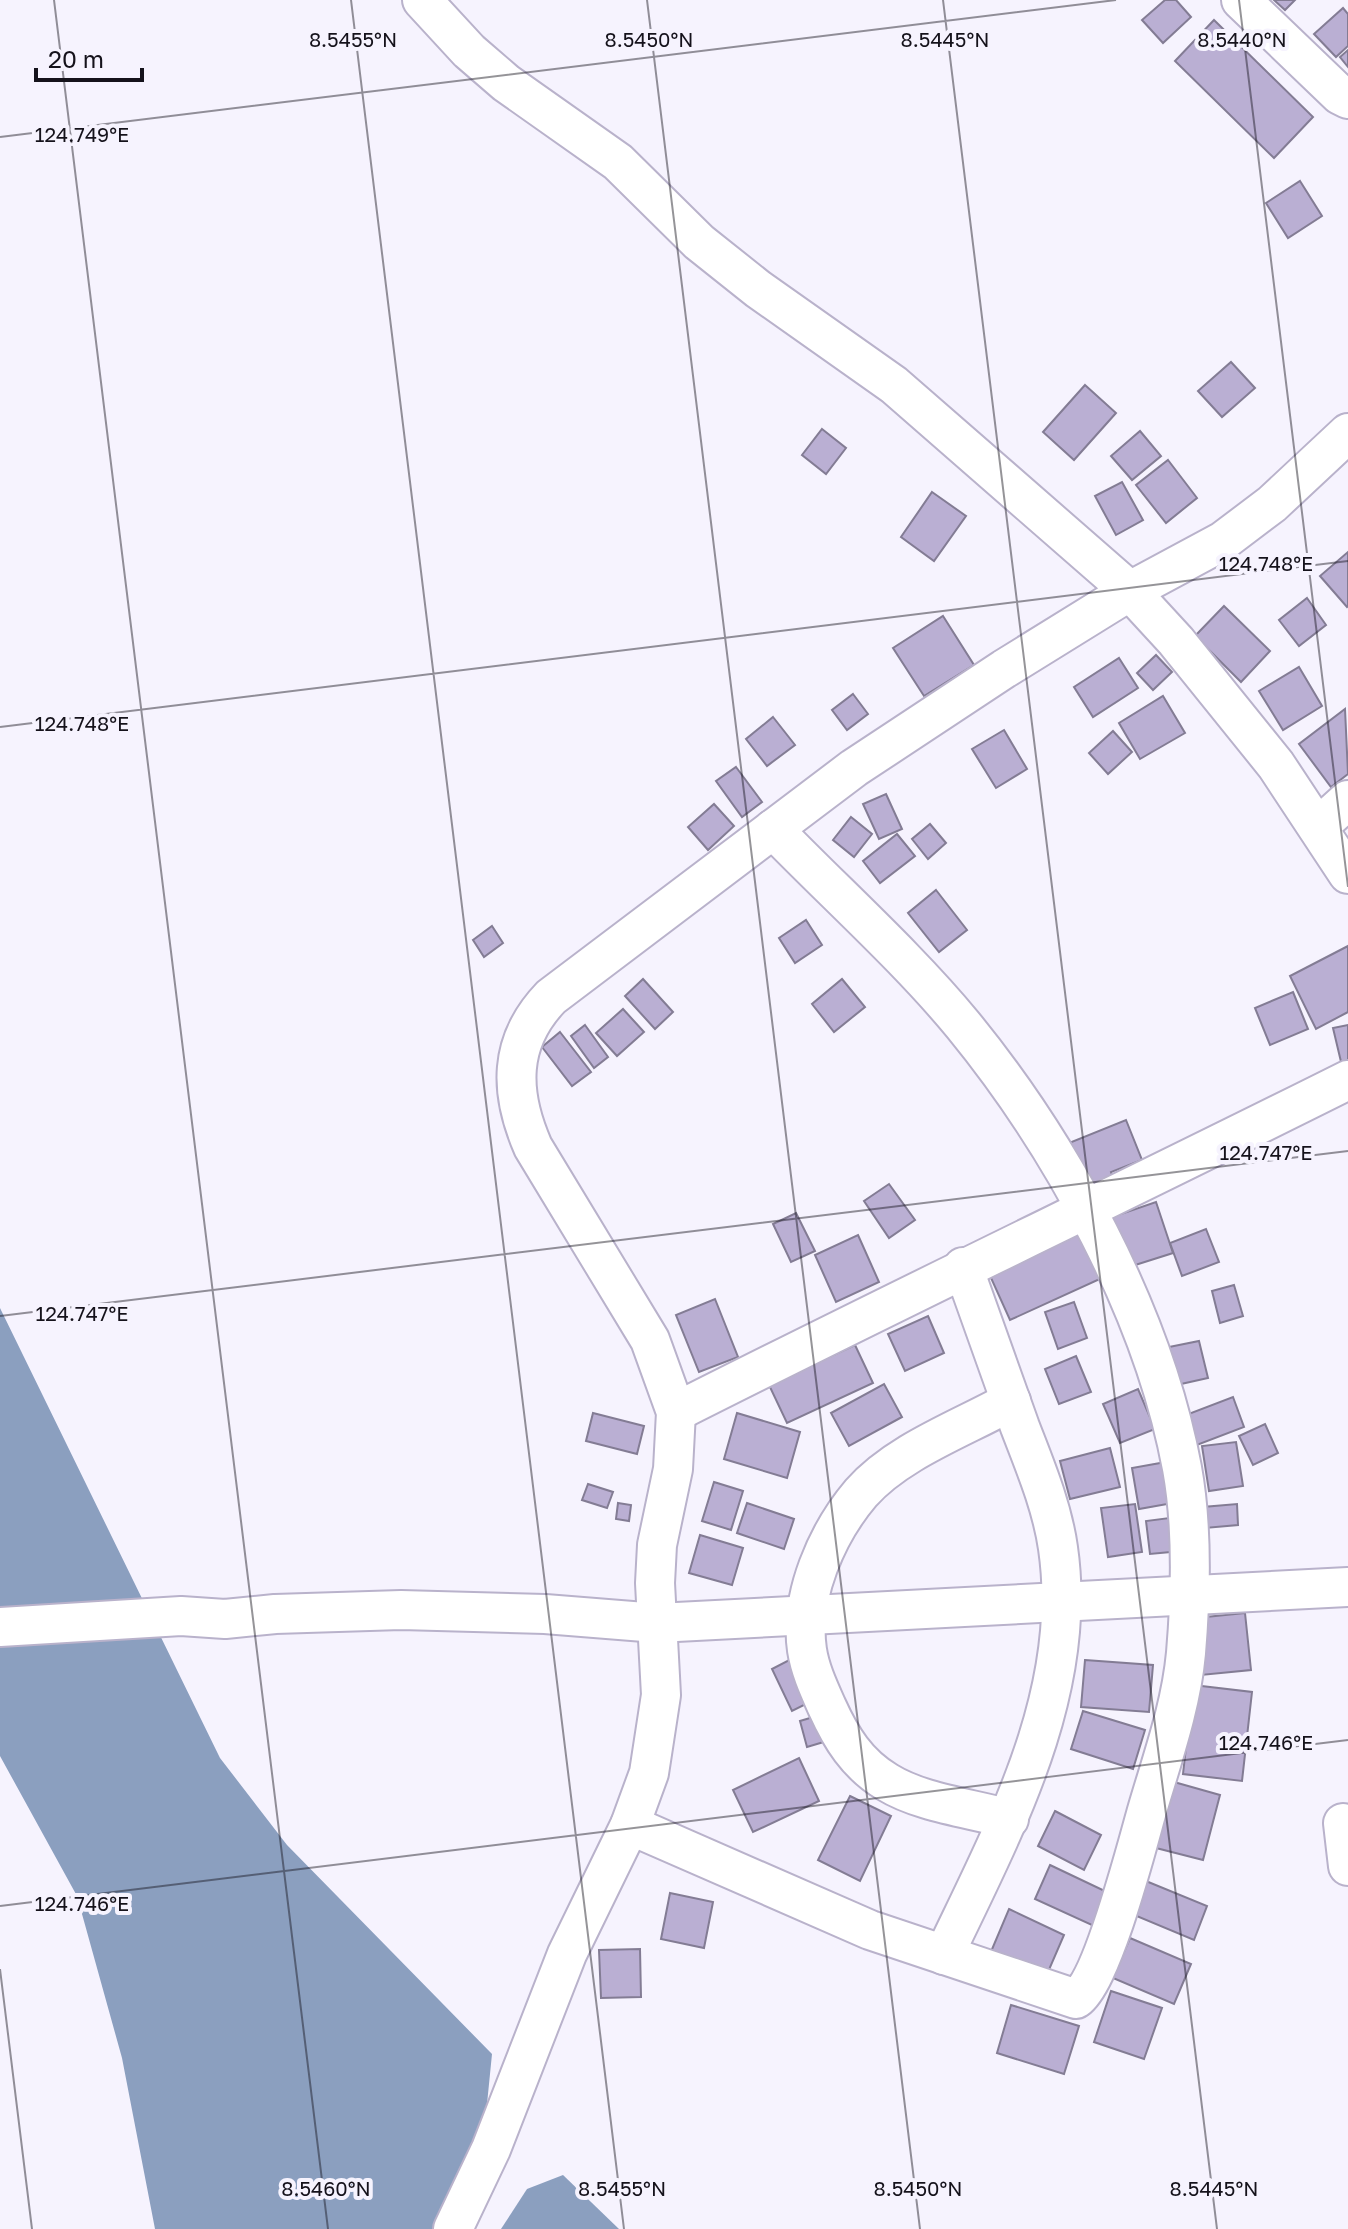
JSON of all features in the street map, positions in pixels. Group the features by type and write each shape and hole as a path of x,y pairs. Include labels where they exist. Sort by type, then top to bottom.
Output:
{"street":[{"path":"422,0 469,51 506,83 618,162 699,242 758,289 894,385 1130,591 1226,702 1318,827 1348,874"},
{"path":"1241,0 1340,95 1348,99"},
{"path":"453,2229 491,2149 567,1954 630,1825 649,1773 657,1737 661,1695 657,1545 673,1469 676,1412 650,1340 533,1147 522,1122 517,1064 522,1039 532,1017 551,997 854,768 1130,591 1223,541 1348,433"},
{"path":"1318,827 1348,800"},
{"path":"630,1825 824,1912 1076,1999 1083,1994 1127,1881 1168,1738 1186,1655 1188,1514 1170,1417 1134,1314 1085,1211 1036,1125 960,1022 773,829"},
{"path":"676,1412 963,1267 1085,1211 1348,1080"},
{"path":"944,1955 1009,1819 1048,1702 1060,1639 1062,1599 1058,1547 1046,1499 963,1267"},
{"path":"1009,1819 910,1793 866,1767 846,1745 814,1677 807,1649 807,1616 814,1582 826,1550 839,1523 863,1492 886,1471 1011,1401"},
{"path":"0,1627 181,1616 225,1619 275,1614 401,1610 545,1614 657,1623 1062,1599 1348,1587"},
{"path":"1343,1823 1348,1866"}],"water":[{"path":"0,1308 220,1758 287,1845 492,2054 485,2124 439,2229 155,2229 122,2058 77,1896 0,1756"},
{"path":"563,2175 619,2229 501,2229 527,2189"}],"building":[{"path":"1165,0 1176,0 1191,17 1163,43 1142,20"},
{"path":"1274,0 1295,0 1285,10"},
{"path":"1343,8 1348,14 1348,46 1336,57 1314,34"},
{"path":"1214,20 1313,117 1274,158 1175,61"},
{"path":"1348,50 1348,67 1340,57"},
{"path":"1300,181 1322,216 1288,238 1266,203"},
{"path":"1231,362 1255,388 1222,417 1198,391"},
{"path":"1085,385 1116,413 1074,460 1043,432"},
{"path":"822,429 846,448 826,474 802,455"},
{"path":"1140,431 1161,456 1132,480 1111,456"},
{"path":"1168,460 1197,498 1166,523 1136,485"},
{"path":"1122,482 1143,520 1116,535 1095,496"},
{"path":"932,492 966,516 934,561 901,537"},
{"path":"1348,552 1348,606 1347,607 1320,576"},
{"path":"1307,598 1326,625 1299,646 1279,620"},
{"path":"1224,606 1270,651 1241,682 1195,636"},
{"path":"943,616 974,665 924,696 893,648"},
{"path":"1156,655 1172,672 1153,690 1137,673"},
{"path":"1119,658 1138,688 1093,717 1074,687"},
{"path":"1299,667 1322,706 1283,730 1259,691"},
{"path":"853,694 868,714 847,730 832,710"},
{"path":"1163,696 1185,733 1140,759 1119,723"},
{"path":"1345,709 1348,774 1331,787 1299,744"},
{"path":"773,717 795,745 767,766 746,739"},
{"path":"1004,730 1027,769 996,788 972,749"},
{"path":"1113,731 1132,752 1108,774 1089,753"},
{"path":"736,767 762,802 742,817 716,781"},
{"path":"886,794 902,829 879,839 863,804"},
{"path":"714,804 734,826 708,850 688,827"},
{"path":"851,817 872,834 854,857 833,840"},
{"path":"930,824 946,843 928,859 912,839"},
{"path":"897,834 915,856 880,883 863,861"},
{"path":"936,890 967,930 939,952 908,913"},
{"path":"806,920 822,945 795,963 779,938"},
{"path":"492,926 503,943 484,957 473,940"},
{"path":"1348,946 1348,1012 1316,1029 1290,976"},
{"path":"643,979 673,1012 655,1029 625,996"},
{"path":"842,979 865,1007 834,1032 812,1004"},
{"path":"1293,992 1308,1029 1270,1045 1255,1008"},
{"path":"623,1009 644,1032 617,1056 596,1033"},
{"path":"585,1025 608,1057 594,1068 571,1036"},
{"path":"1348,1025 1348,1064 1342,1066 1333,1028"},
{"path":"560,1032 591,1072 572,1086 542,1047"},
{"path":"1126,1120 1142,1160 1111,1172 1114,1182 1089,1191 1069,1143"},
{"path":"889,1184 915,1220 889,1238 864,1201"},
{"path":"1156,1202 1173,1253 1129,1267 1112,1217"},
{"path":"796,1213 815,1251 791,1262 773,1224"},
{"path":"1079,1227 1102,1278 1010,1320 987,1269"},
{"path":"1206,1229 1219,1262 1182,1276 1170,1243"},
{"path":"858,1235 879,1282 836,1302 815,1255"},
{"path":"1234,1285 1243,1316 1220,1323 1212,1291"},
{"path":"715,1299 738,1357 699,1372 676,1315"},
{"path":"1074,1302 1087,1338 1058,1349 1045,1312"},
{"path":"928,1316 944,1353 905,1371 888,1334"},
{"path":"1199,1341 1208,1378 1172,1386 1164,1348"},
{"path":"855,1345 873,1383 787,1423 769,1385"},
{"path":"1076,1356 1091,1392 1059,1404 1045,1369"},
{"path":"884,1384 902,1417 849,1446 831,1413"},
{"path":"1138,1389 1155,1429 1120,1443 1103,1404"},
{"path":"1233,1397 1244,1427 1189,1448 1178,1418"},
{"path":"593,1413 644,1426 637,1454 586,1441"},
{"path":"737,1413 800,1432 787,1478 724,1459"},
{"path":"1265,1424 1278,1453 1253,1465 1239,1436"},
{"path":"1236,1442 1243,1486 1209,1491 1202,1446"},
{"path":"1110,1448 1120,1487 1070,1499 1060,1461"},
{"path":"1166,1462 1173,1503 1139,1509 1132,1468"},
{"path":"714,1482 743,1491 731,1530 702,1521"},
{"path":"588,1484 613,1492 607,1508 582,1500"},
{"path":"618,1503 631,1505 629,1521 616,1519"},
{"path":"747,1503 794,1519 784,1549 737,1533"},
{"path":"1135,1504 1142,1552 1108,1557 1101,1508"},
{"path":"1237,1504 1238,1525 1205,1528 1203,1507"},
{"path":"1177,1517 1181,1551 1150,1554 1146,1521"},
{"path":"700,1535 743,1548 732,1585 689,1573"},
{"path":"1245,1613 1251,1670 1201,1675 1196,1618"},
{"path":"795,1657 816,1699 792,1711 772,1669"},
{"path":"1085,1660 1153,1665 1149,1712 1081,1707"},
{"path":"1193,1685 1252,1692 1242,1781 1183,1774"},
{"path":"1083,1711 1145,1730 1133,1769 1071,1749"},
{"path":"820,1715 827,1741 807,1747 800,1721"},
{"path":"799,1758 819,1801 753,1832 733,1790"},
{"path":"1174,1782 1220,1795 1203,1860 1156,1848"},
{"path":"850,1796 891,1816 860,1881 818,1860"},
{"path":"1055,1811 1101,1835 1084,1870 1038,1846"},
{"path":"1050,1865 1109,1893 1094,1926 1035,1899"},
{"path":"1141,1879 1207,1906 1194,1940 1127,1912"},
{"path":"670,1893 713,1902 704,1948 661,1939"},
{"path":"1009,1909 1064,1935 1045,1979 990,1954"},
{"path":"1130,1938 1191,1964 1174,2004 1113,1978"},
{"path":"640,1949 641,1997 601,1998 599,1950"},
{"path":"1111,1991 1162,2008 1144,2059 1094,2042"},
{"path":"1011,2005 1079,2026 1064,2074 997,2053"}]}
